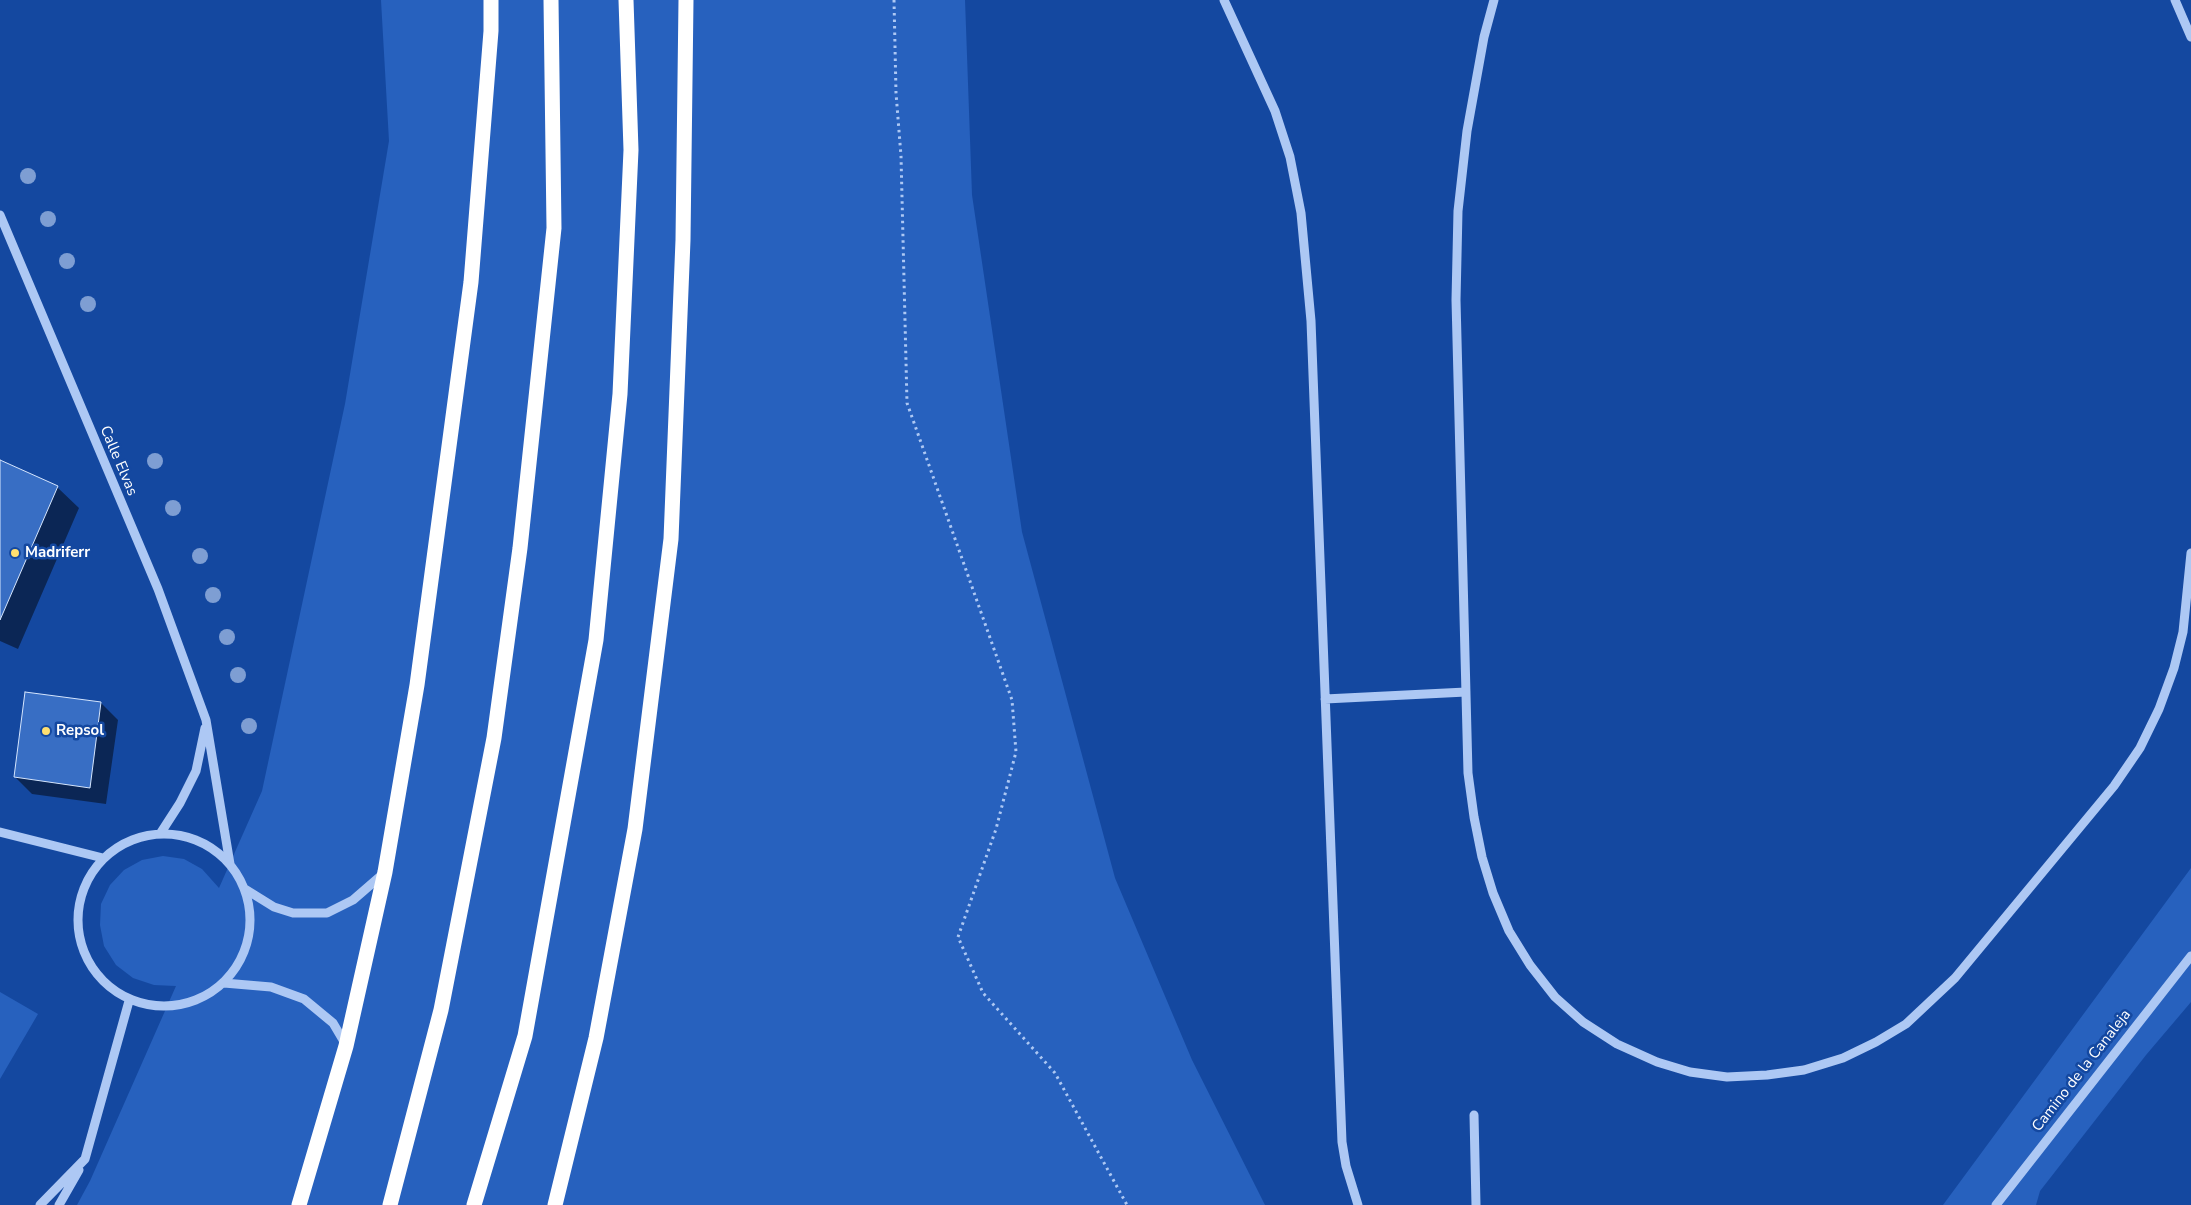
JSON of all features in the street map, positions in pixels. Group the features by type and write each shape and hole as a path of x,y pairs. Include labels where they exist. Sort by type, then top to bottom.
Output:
{"highway":[{"path":"299,1205 346,1046 385,872 417,685 471,282 491,31 491,0"},
{"path":"390,1205 441,1010 494,738 518,558 554,228 551,0"},
{"path":"474,1205 525,1036 596,640 621,364 631,150 626,0"},
{"path":"555,1205 596,1038 635,829 671,540 683,240 686,0"}],"street":[{"path":"1224,0 1275,111 1290,157 1301,213 1311,321 1342,1142 1346,1166 1358,1205"},
{"path":"1494,0 1484,37 1467,131 1458,211 1456,300 1468,772 1472,808 1490,884 1509,931 1530,965 1555,997 1583,1022 1617,1044 1657,1062 1690,1072 1727,1077 1767,1075 1804,1070 1843,1058 1876,1042 1906,1024 1956,978 2114,786 2140,748 2159,709 2174,668 2183,632 2191,553"},
{"path":"2175,0 2191,37"},
{"name":"Calle Elvas","path":"0,215 158,589 206,720 230,864"},
{"path":"1325,699 1466,692"},
{"path":"160,834 196,771 206,720"},
{"path":"0,832 103,858"},
{"path":"160,834 174,834 200,841 219,853 230,864 245,889 250,914 249,939 240,963 224,983 204,998 180,1006 154,1007 129,1000 106,985 88,963 79,936 78,908 86,881 103,858 124,843 149,835 160,834"},
{"path":"245,889 274,907 293,914 328,913 354,900 385,872"},
{"name":"Camino de la Canaleja","path":"1996,1205 2191,956"},
{"path":"224,983 271,987 304,999 333,1023 346,1046"},
{"path":"59,1205 85,1159 129,1000"},
{"path":"1474,1115 1476,1205"},
{"path":"40,1205 85,1159"}],"path":[{"path":"894,0 896,93 901,156 907,403 1012,700 1016,752 996,829 958,937 983,993 1055,1072 1127,1205"}],"shaded area":[{"path":"381,0 965,0 972,195 1022,532 1115,878 1192,1060 1265,1205 77,1205 90,1181 176,986 154,985 133,978 116,965 104,946 100,925 101,904 110,885 124,870 142,860 163,856 184,859 202,869 219,888 262,791 345,404 389,141"},
{"path":"2191,868 2191,1002 2146,1055 2040,1191 2036,1205 1943,1205"},
{"path":"0,992 38,1014 0,1079"}],"building":[{"name":"Madriferr","path":"0,460 58,486 0,620"},
{"path":"25,692 101,702 90,788 14,777"}],"place":[{"name":"Madriferr","path":"15,553"},
{"name":"Repsol","path":"46,731"}]}
